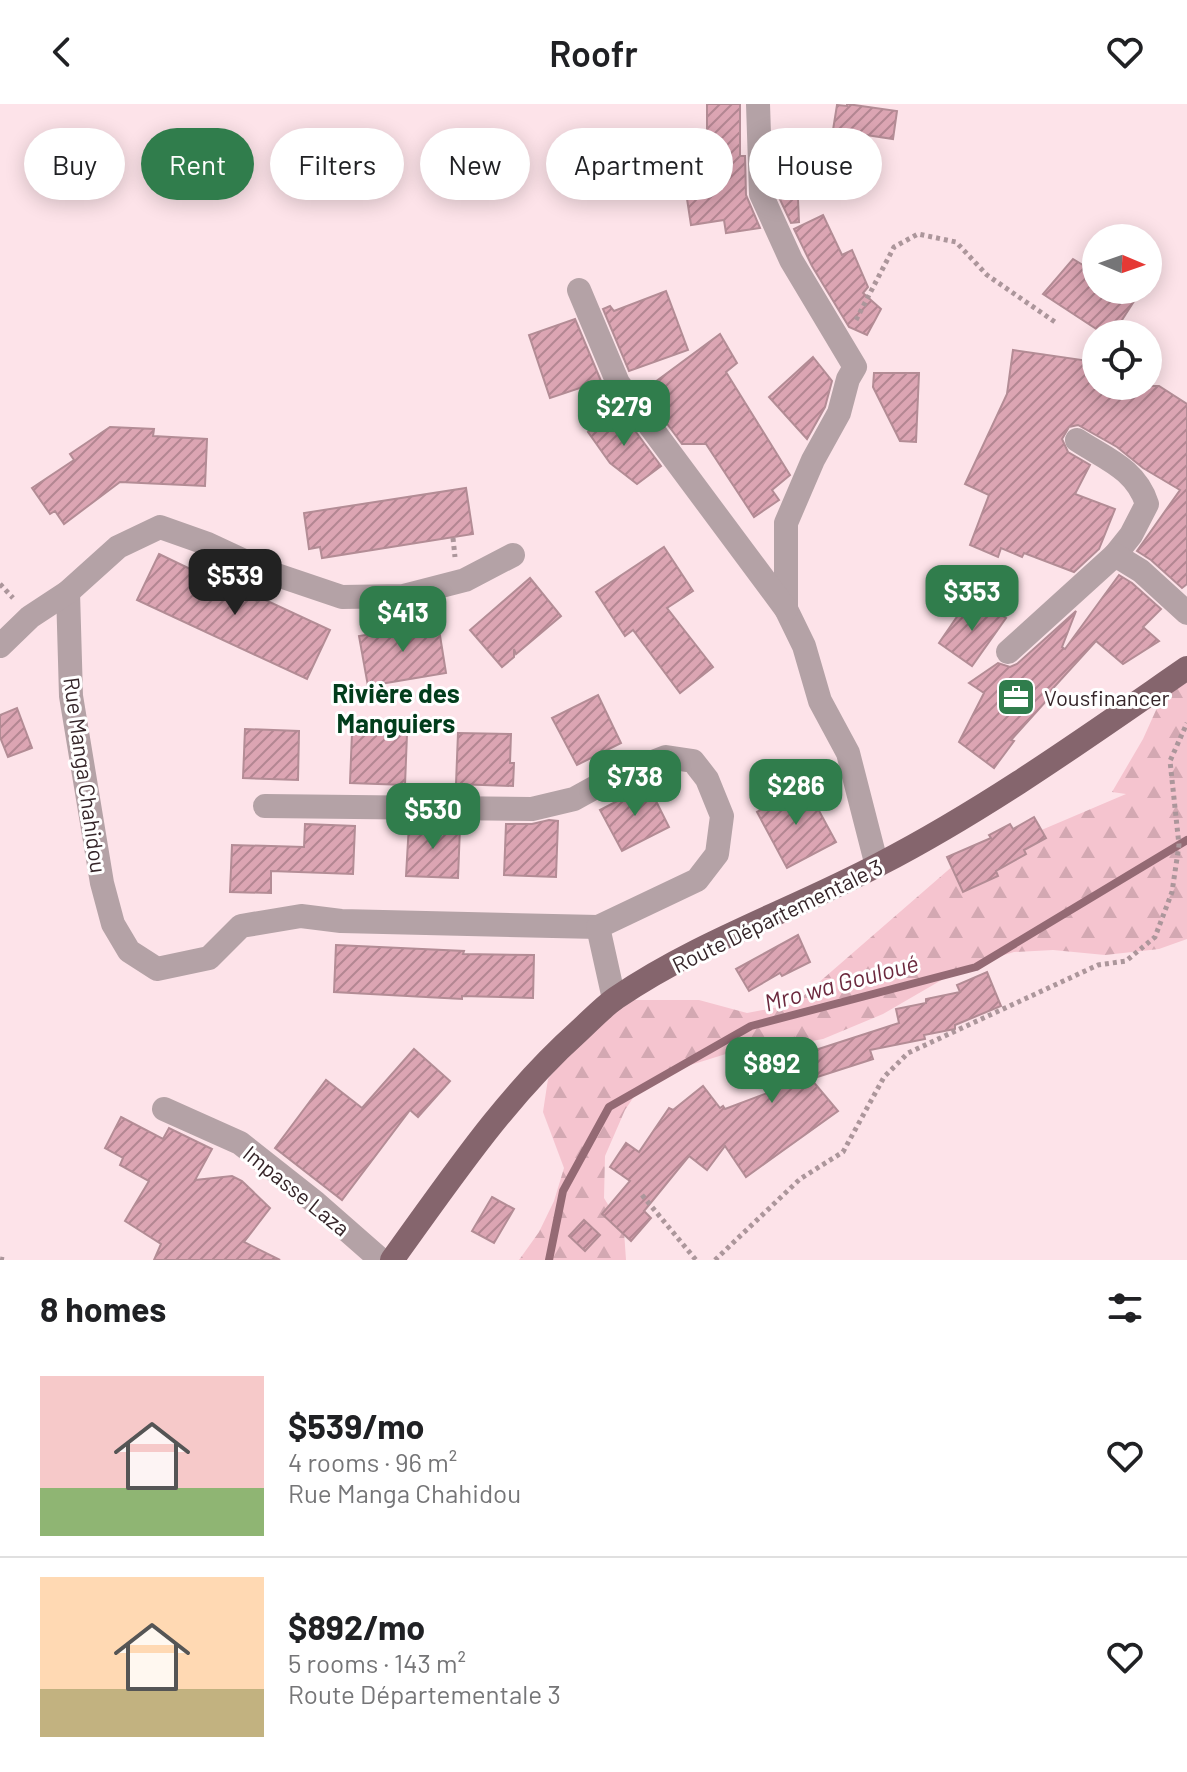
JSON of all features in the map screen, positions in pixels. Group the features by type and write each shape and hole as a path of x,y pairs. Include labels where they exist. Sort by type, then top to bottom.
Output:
{"main road":[{"name":"Route Départementale 3","path":"392,1260 475,1145 541,1064 614,999 716,940 877,866 931,837 1030,776 1187,668"}],"street":[{"path":"758,104 761,194 791,260 855,367 848,379 839,413 813,460 786,523 786,609"},
{"path":"579,290 618,383 786,609 804,646 820,701 848,753 877,866"},
{"path":"1008,652 1115,555 1131,535 1147,504 1135,477 1077,440"},
{"path":"0,646 30,617 68,592 118,547 160,527 208,544 268,572 342,597 403,596 465,580 513,555"},
{"path":"1115,555 1141,571 1187,613"},
{"name":"Rue Manga Chahidou","path":"68,592 71,696 102,883 113,924 129,951 157,969 209,958 241,926 301,916 341,921 598,927"},
{"path":"265,806 532,809 574,799 612,778 666,757 693,761 707,779 722,816 717,854 697,880 598,927 614,999"},
{"name":"Impasse Laza","path":"164,1109 240,1143 381,1260"}],"path":[{"path":"842,346 894,247 918,234 956,242 987,275 1055,322"},
{"path":"715,1260 800,1179 843,1152 884,1077 908,1053 1098,965 1126,961 1155,937 1172,892 1179,845 1170,761 1187,723"},
{"path":"642,1195 696,1260"}],"green space":[{"path":"1187,671 1187,939 1159,949 1105,955 1053,950 1014,952 964,967 883,1014 823,1039 790,1045 758,1044 684,1067 641,1086 625,1110 605,1156 604,1198 624,1231 626,1260 519,1260 539,1232 554,1201 564,1168 543,1112 548,1079 576,1045 626,1000 699,1000 747,1013 794,1004 962,858 1018,840 1126,794 1112,792 1143,739 1161,699"}],"building":[{"path":"707,104 740,104 740,156 745,156 746,195 760,228 726,233 724,220 691,225 687,200 733,200 733,128 707,128"},
{"path":"837,105 897,111 893,139 882,137 882,128 833,128"},
{"path":"780,200 798,200 799,222 791,223"},
{"path":"823,215 842,255 852,250 868,287 863,293 881,309 867,335 849,327 812,266 794,229"},
{"path":"1073,259 1082,264 1082,304 1132,304 1122,320 1083,320 1043,294"},
{"path":"666,291 688,350 629,371 603,309 610,306 614,311"},
{"path":"575,319 601,381 550,398 529,335"},
{"path":"720,334 737,363 726,372 790,475 772,490 779,500 754,517 706,444 682,444 643,391"},
{"path":"1013,350 1082,360 1082,400 1162,400 1162,388 1187,404 1187,584 1182,588 1137,551 1180,490 1143,468 1117,447 1078,425 1069,427 1062,439 1068,452 1090,465 1075,494 1115,509 1099,549 1074,572 1024,553 1022,557 1001,548 998,557 970,545 989,495 965,484 1007,394"},
{"path":"813,357 832,381 825,407 807,439 769,397"},
{"path":"874,373 919,373 916,442 900,441 873,387"},
{"path":"619,409 661,466 637,484 610,463 588,432"},
{"path":"110,427 154,429 153,436 207,439 205,486 120,482 64,524 55,511 50,514 32,488 74,460 70,454"},
{"path":"466,488 473,534 322,558 320,547 309,549 304,513"},
{"path":"664,547 693,591 667,608 713,667 680,693 633,630 625,636 596,592"},
{"path":"159,554 257,601 259,597 330,630 307,679 137,600"},
{"path":"1119,575 1161,609 1143,627 1159,641 1123,664 1096,641 1045,697 1048,699 1011,740 1014,741 994,768 959,742 984,693 969,683 998,663 1010,667 1017,664 1076,611 1062,647 1065,649"},
{"path":"530,578 561,616 516,654 514,649 514,657 502,667 470,630"},
{"path":"979,602 1006,618 972,666 939,643 963,608 971,614"},
{"path":"438,623 446,673 368,686 359,636"},
{"path":"598,695 621,743 577,765 552,718"},
{"path":"17,708 32,748 8,757 0,737 0,715"},
{"path":"245,729 299,731 298,780 243,778"},
{"path":"352,732 407,734 405,785 350,783"},
{"path":"458,733 511,734 513,786 456,784"},
{"path":"648,785 669,827 622,851 600,810"},
{"path":"805,785 836,842 787,868 757,812"},
{"path":"1034,817 1046,838 996,871 998,876 963,892 947,857 991,838 989,835 1010,824 1013,829"},
{"path":"558,821 556,877 504,875 506,824 532,824"},
{"path":"305,824 355,826 353,874 271,871 271,893 230,892 232,845 304,847"},
{"path":"409,824 460,827 458,878 406,876"},
{"path":"798,935 810,962 782,976 780,973 749,991 736,969"},
{"path":"336,945 464,951 463,954 534,955 533,998 462,996 462,999 334,992"},
{"path":"987,972 1001,1006 955,1025 955,1029 924,1035 925,1039 870,1050 873,1059 811,1079 838,1111 746,1177 725,1146 707,1170 689,1156 644,1211 651,1218 631,1241 602,1214 630,1181 610,1167 626,1143 639,1152 669,1108 673,1110 703,1086 720,1108 723,1106 725,1109 783,1087 765,1057 794,1038 803,1054 899,1023 896,1009 960,992 957,985"},
{"path":"414,1049 450,1081 418,1117 410,1110 342,1200 275,1148 326,1080 362,1108"},
{"path":"121,1117 163,1139 169,1128 212,1149 195,1180 232,1176 242,1181 270,1208 244,1242 280,1260 154,1260 161,1244 125,1221 149,1181 120,1165 123,1158 105,1148"},
{"path":"492,1197 514,1209 494,1243 472,1231"},
{"path":"584,1220 600,1235 585,1251 569,1236"}],"waterway":[{"name":"Mro wa Gouloué","path":"549,1260 563,1191 609,1107 751,1026 976,967 1187,840"}],"place":[{"name":"Vousfinancer","path":"1016,697"}],"district":[{"name":"Rivière des Manguiers","path":"396,707"}]}
